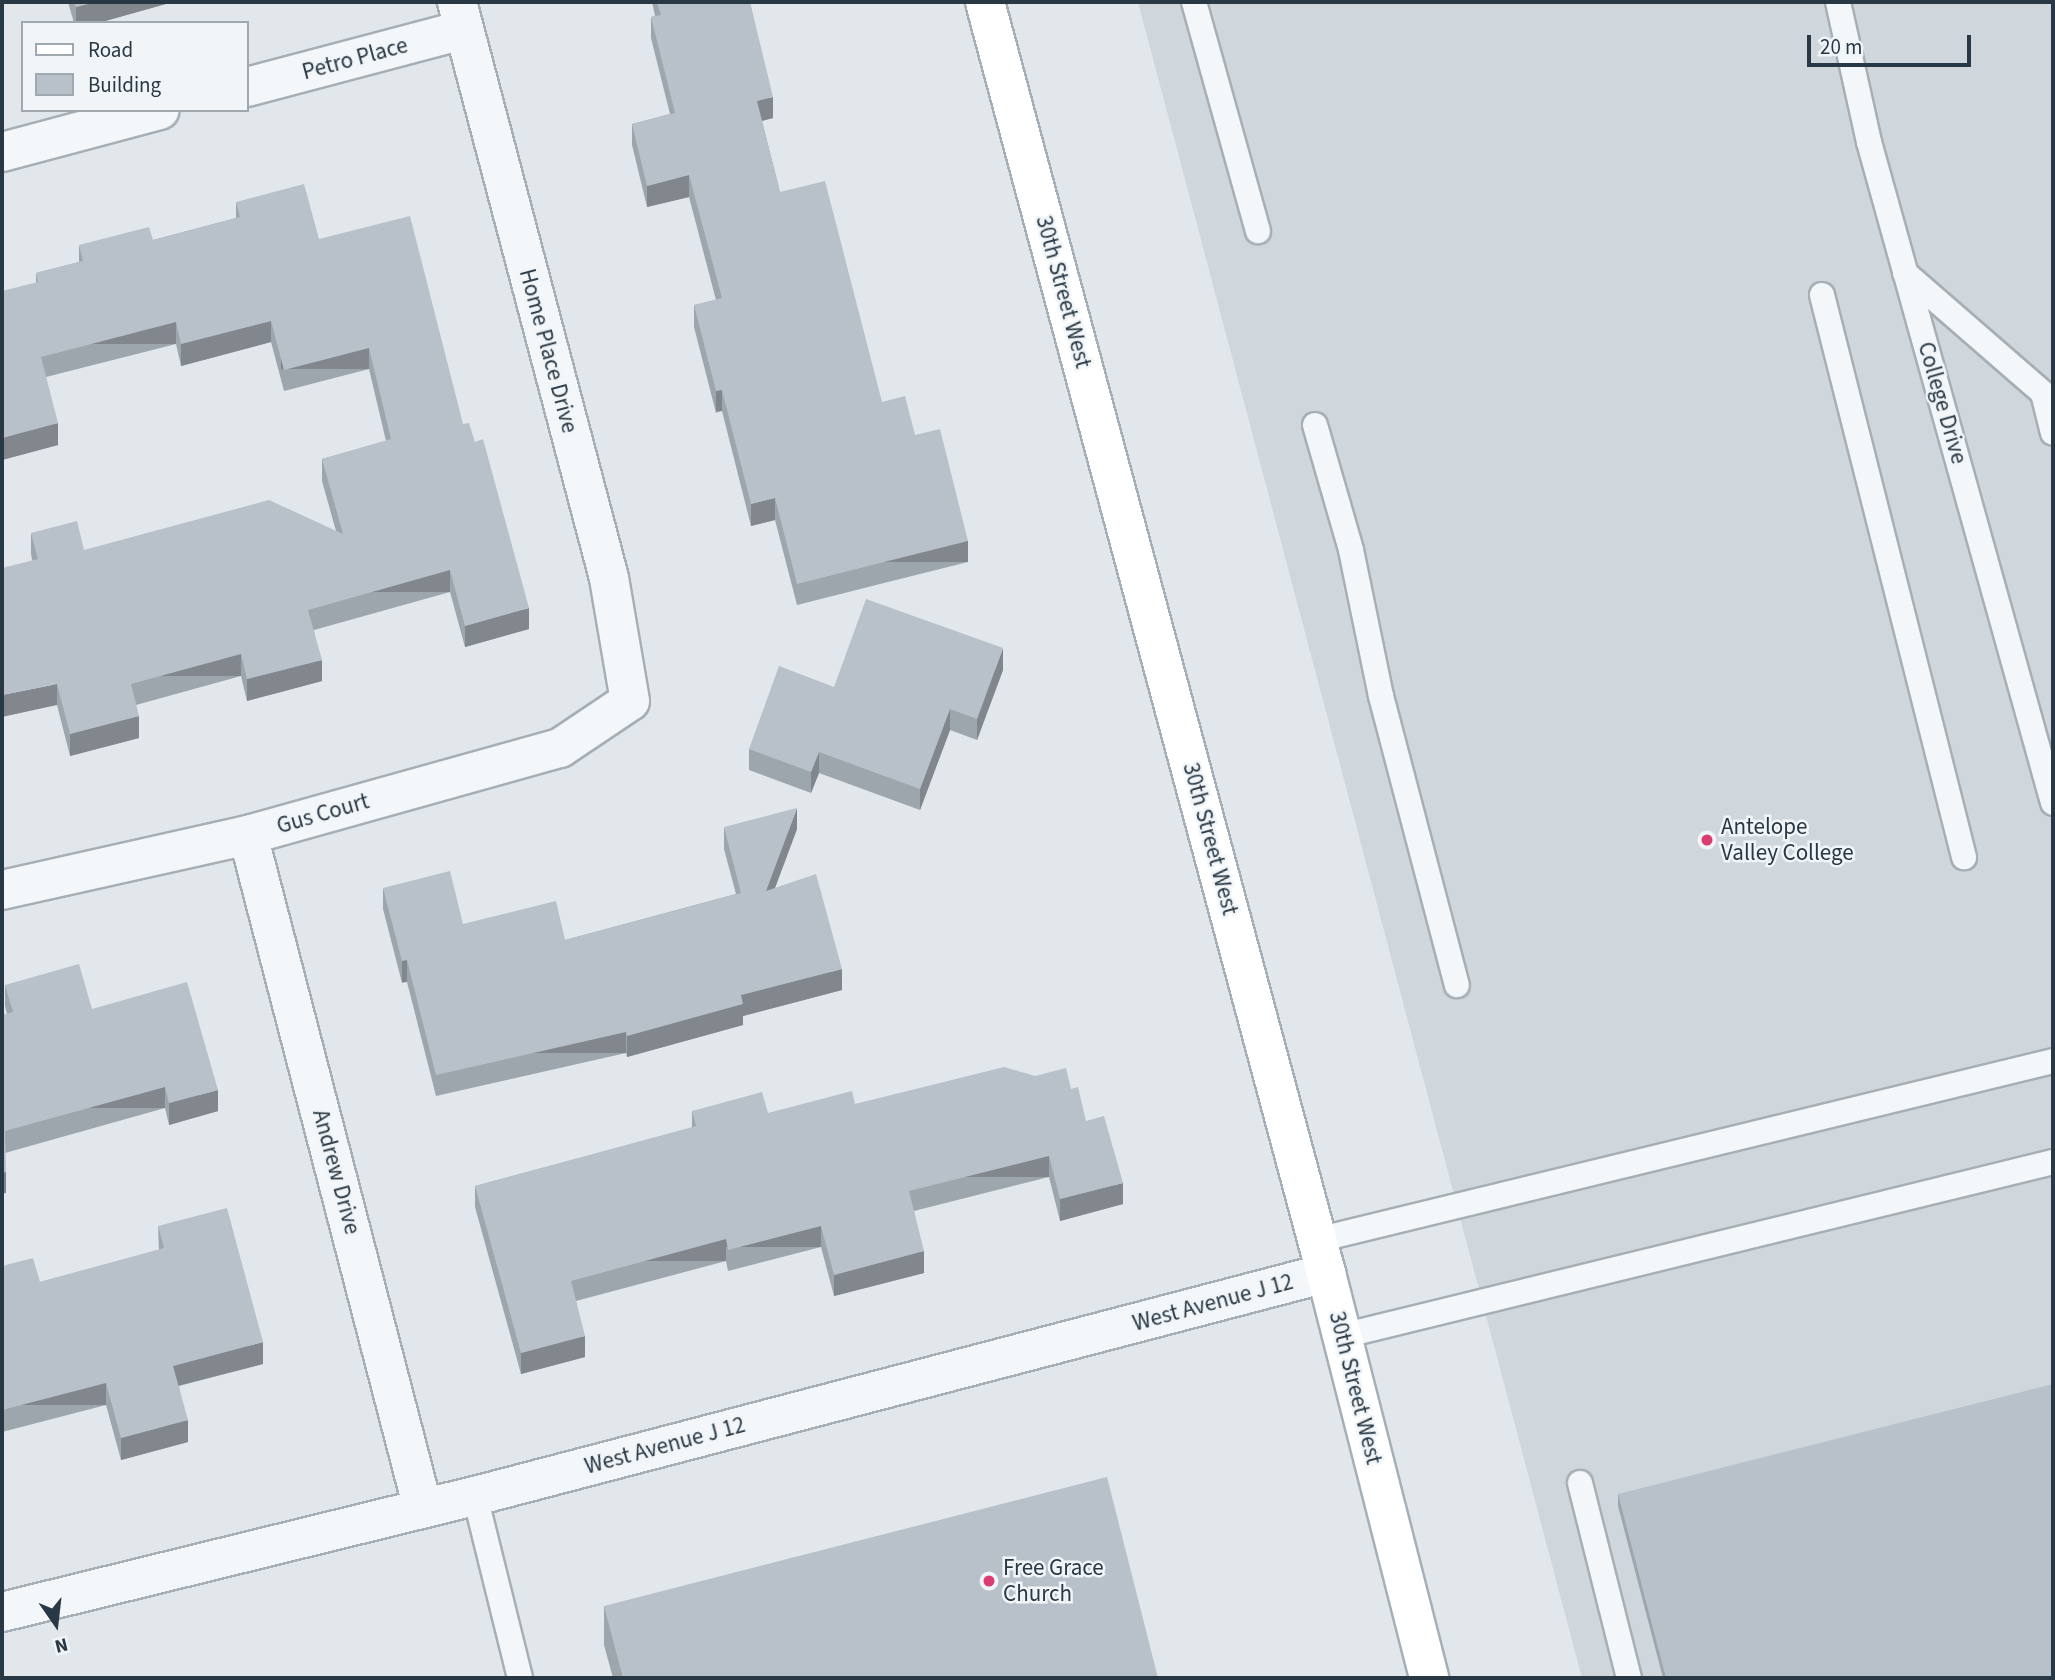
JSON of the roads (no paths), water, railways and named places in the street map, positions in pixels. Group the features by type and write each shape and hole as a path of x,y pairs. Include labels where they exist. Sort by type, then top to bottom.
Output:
{"main road":[{"name":"30th Street West","path":"985,2 1322,1257 1430,1678"}],"street":[{"name":"Petro Place","path":"248,87 460,16"},
{"name":"Home Place Drive","path":"460,16 609,578 630,701"},
{"path":"2,152 152,112"},
{"name":"Gus Court","path":"2,890 248,835 560,748 630,701"},
{"name":"Andrew Drive","path":"248,835 424,1509"},
{"name":"West Avenue J 12","path":"2,1612 475,1496 1322,1257"}],"lane":[{"path":"1194,2 1258,231"},
{"name":"College Drive","path":"1838,2 1853,80 2053,803"},
{"path":"1905,273 2043,393 2053,433"},
{"path":"1822,295 1964,857"},
{"path":"1315,425 1351,550 1381,696 1457,985"},
{"path":"1322,1257 2053,1060"},
{"path":"1342,1336 2053,1162"},
{"path":"1580,1483 1629,1678"},
{"path":"475,1496 520,1678"}],"place":[{"name":"Antelope Valley College","path":"1707,840"},
{"name":"Free Grace Church","path":"989,1581"}]}
